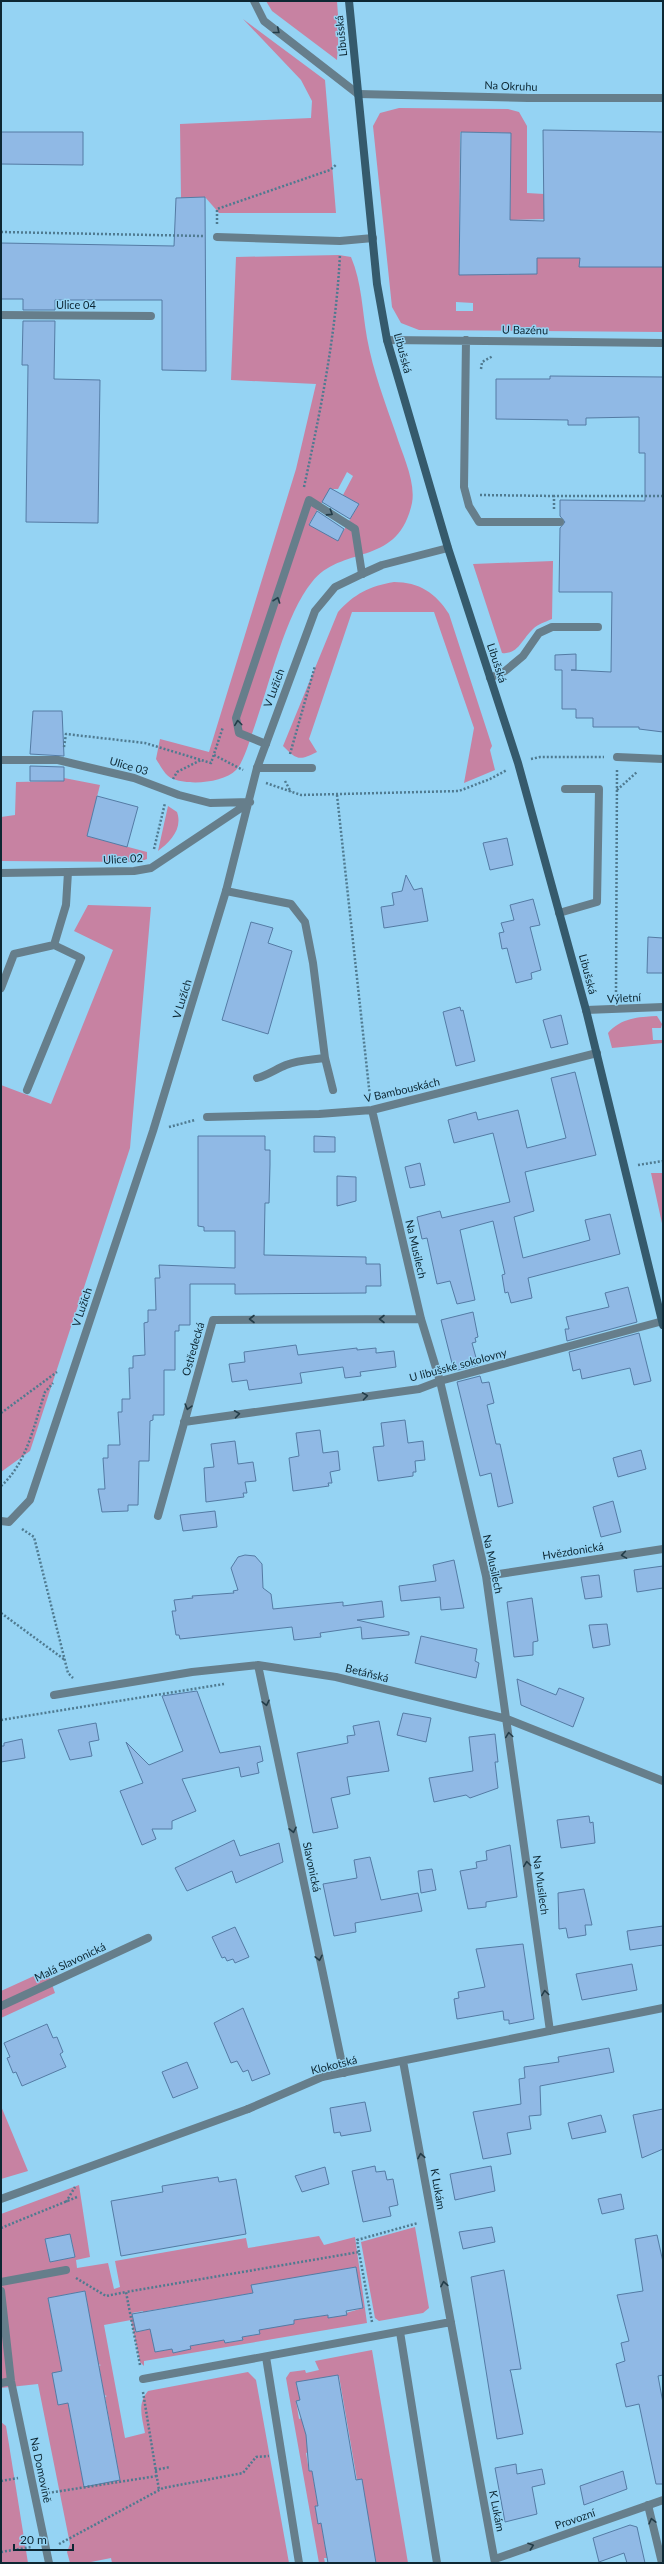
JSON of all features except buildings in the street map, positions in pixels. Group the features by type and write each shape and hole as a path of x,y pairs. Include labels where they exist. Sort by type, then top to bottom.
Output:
{"main road":[{"name":"Libušská","path":"349,1 377,284 387,340 448,548 518,763 586,1010 663,1322"}],"street":[{"path":"254,1 264,21 358,94"},
{"name":"Na Okruhu","path":"358,94 528,98 663,98"},
{"path":"217,237 340,241 373,238"},
{"name":"Ulice 04","path":"1,315 151,316"},
{"name":"U Bazénu","path":"387,340 663,343"},
{"path":"466,340 464,487 469,506 479,522 557,522"},
{"path":"266,744 239,733 236,718 310,500 355,529 362,574"},
{"name":"V Lužích","path":"5,1521 30,1500 153,1131 226,891 250,802 257,768 315,611 335,587 362,574 382,565 448,548"},
{"path":"490,678 505,671 523,656 539,633 552,627 598,627"},
{"path":"617,758 663,759"},
{"name":"Ulice 03","path":"1,760 58,760 134,778 168,791 210,803 250,802"},
{"path":"257,768 312,768"},
{"path":"559,913 597,902 598,789 565,789"},
{"name":"Ulice 02","path":"1,873 134,871 151,868 250,802"},
{"path":"54,946 66,905 68,872"},
{"path":"226,891 291,904 304,922 313,963 325,1058 333,1090"},
{"path":"1,988 14,954 54,946 81,958 27,1090"},
{"name":"Výletní","path":"586,1010 663,1007"},
{"name":"V Bambouskách","path":"207,1117 319,1114 372,1110 597,1053"},
{"path":"257,1078 301,1060 325,1058"},
{"name":"Na Musilech","path":"372,1110 421,1319 440,1381 486,1576 550,2032"},
{"name":"Ostředecká","path":"158,1516 214,1320 421,1319"},
{"name":"U libušské sokolovny","path":"184,1422 419,1389 440,1381 663,1322"},
{"name":"Hvězdonická","path":"486,1576 663,1549"},
{"name":"Betáňská","path":"54,1695 192,1672 258,1665 336,1677 507,1719 663,1781"},
{"name":"Slavonická","path":"258,1665 344,2073"},
{"name":"Malá Slavonická","path":"1,2006 148,1938"},
{"name":"Klokotská","path":"1,2200 248,2109 322,2077 663,2008"},
{"name":"K Lukám","path":"403,2061 495,2561"},
{"path":"1,2282 66,2270"},
{"name":"Na Domovině","path":"1,2291 11,2381 49,2563"},
{"path":"142,2378 266,2357 374,2335 400,2332 451,2322"},
{"path":"400,2332 437,2563"},
{"path":"266,2357 299,2563"},
{"path":"1,2383 11,2381"},
{"name":"Provozní","path":"495,2561 663,2500"},
{"path":"648,2505 662,2563"}],"path":[{"path":"217,237 217,209 330,170 337,164"},
{"path":"1,232 205,236"},
{"path":"304,488 326,385 338,295 340,241"},
{"path":"481,371 482,362 486,358 500,356"},
{"path":"478,491 480,495 663,496"},
{"path":"554,496 557,522"},
{"path":"291,792 282,777 315,666"},
{"path":"57,750 64,750 66,734 145,743 211,763 224,725"},
{"path":"214,755 256,777 301,795 459,791 501,773"},
{"path":"518,763 540,757 617,758 615,991 618,1009"},
{"path":"617,791 651,758"},
{"path":"151,868 168,791 177,772 201,760"},
{"path":"337,795 372,1110"},
{"path":"153,1131 207,1117"},
{"path":"625,1166 663,1161"},
{"path":"1,1413 61,1369"},
{"path":"5,1521 34,1537 68,1673 85,1690"},
{"path":"1,1613 65,1660"},
{"path":"1,1720 233,1683"},
{"path":"1,2228 78,2197"},
{"path":"374,2335 357,2240 432,2219"},
{"path":"66,2270 83,2284 106,2296 359,2252"},
{"path":"126,2292 142,2378 144,2405 159,2490"},
{"path":"1,2552 30,2547 47,2550 159,2490 243,2473 256,2457 281,2455"},
{"path":"155,2470 170,2467"},
{"path":"35,2496 156,2476"},
{"path":"1,2481 20,2478"}],"shaded area":[{"path":"266,1 337,1 339,29 337,60 272,11"},
{"path":"243,19 325,80 336,213 219,213 205,197 181,198 180,124 311,118 312,101 301,80"},
{"path":"399,108 508,109 519,112 527,126 527,193 544,194 544,219 510,220 511,133 460,132 459,274 509,275 510,257 537,273 537,258 580,258 580,267 663,267 663,332 419,330 401,323 392,307 373,126 380,113","holes":["456,302 473,303 473,311 456,311"]},
{"path":"339,255 351,257 360,287 367,338 373,362 405,459 413,495 412,503 405,523 395,537 382,547 338,563 324,570 312,582 303,595 286,630 247,749 236,770 223,778 205,782 186,782 169,777 156,759 160,739 209,752 296,469 316,384 231,380 236,257","holes":["347,472 353,476 343,495 359,504 338,540 309,524 330,489 338,489"]},
{"path":"553,561 552,619 535,627 512,652 502,653 473,564"},
{"path":"394,582 411,584 426,590 438,600 449,614 492,746 490,750 495,770 464,783 474,728 434,612 352,612 309,739 317,752 306,757 298,758 283,746 338,612 350,600 363,592 377,586"},
{"path":"64,778 100,785 87,836 147,852 147,859 139,862 1,861 1,817 15,815 16,782 64,781"},
{"path":"168,806 177,812 177,829 167,844 158,851"},
{"path":"88,905 151,907 130,1148 30,1451 1,1472 1,1085 51,1104 113,950 74,931"},
{"path":"657,1016 662,1024 661,1028 652,1028 653,1040 663,1040 663,1043 612,1048 608,1033 618,1024 630,1019"},
{"path":"651,1173 663,1173 663,1228"},
{"path":"47,1970 55,1993 1,2018 1,1991"},
{"path":"1,2106 28,2171 1,2179"},
{"path":"79,2185 90,2257 76,2260 77,2268 108,2263 114,2289 120,2287 115,2261 246,2238 248,2248 319,2236 324,2245 355,2237 367,2323 144,2361 144,2366 140,2362 131,2320 104,2325 125,2438 145,2433 141,2406 142,2401 148,2391 248,2372 256,2380 289,2563 112,2563 111,2558 86,2563 70,2563 67,2552 70,2544 38,2384 1,2388 1,2214","holes":["70,2234 75,2257 50,2262 45,2239","356,2267 363,2308 329,2318 328,2315 294,2320 294,2324 259,2326 260,2334 242,2337 243,2340 225,2343 224,2340 190,2346 190,2349 173,2353 172,2349 155,2352 147,2311 253,2293 251,2286","85,2291 98,2364 101,2365 99,2366 104,2395 107,2396 105,2397 120,2480 84,2487 48,2298","143,2311 146,2330 136,2332 132,2313"]},
{"path":"415,2227 429,2308 423,2313 379,2321 375,2318 361,2242"},
{"path":"372,2350 408,2563 376,2563 357,2480 339,2376 296,2383 300,2400 296,2401 299,2419 303,2418 309,2452 306,2453 309,2471 312,2471 318,2506 315,2506 318,2524 321,2523 327,2558 324,2558 325,2563 319,2563 286,2378 290,2372 305,2370 306,2373 319,2370 315,2361"},
{"path":"1,2422 6,2426 28,2563 1,2563"}]}
